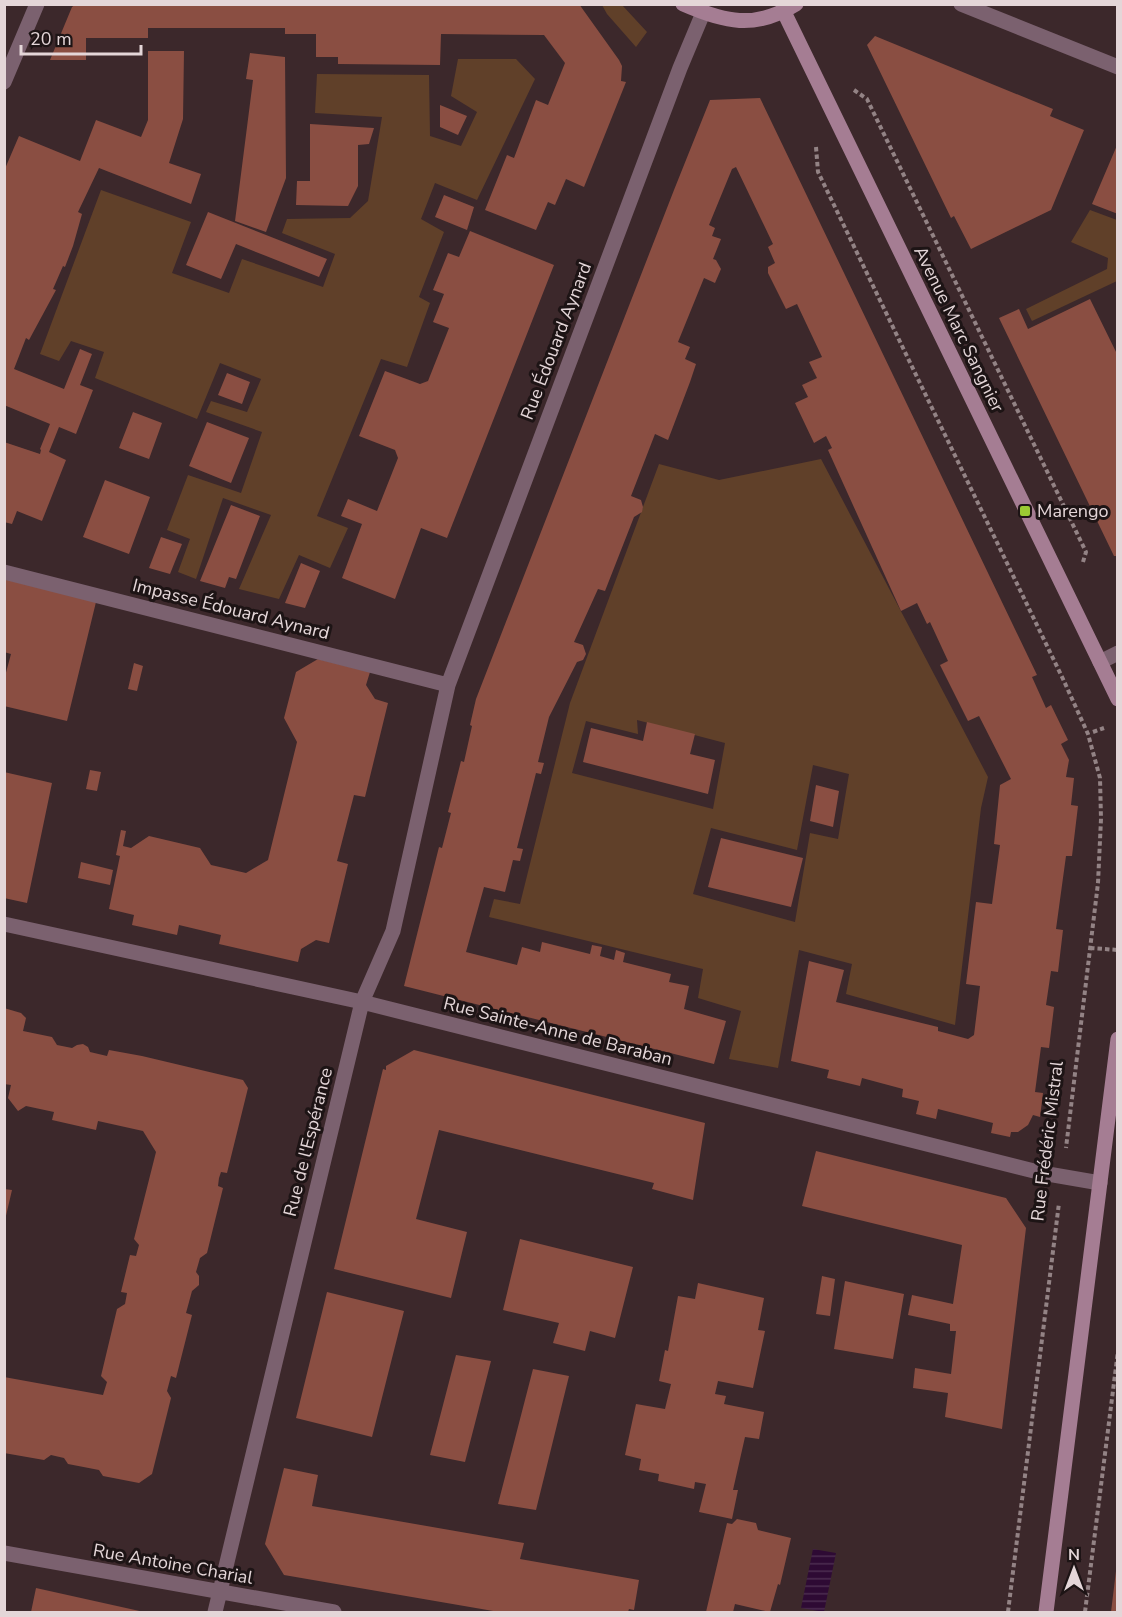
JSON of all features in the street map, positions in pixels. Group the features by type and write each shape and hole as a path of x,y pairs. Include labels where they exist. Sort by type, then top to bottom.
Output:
{"street":[{"path":"4,82 37,4"},
{"path":"683,4 703,13 734,22 760,20 790,8"},
{"path":"961,4 1118,68"},
{"name":"Avenue Marc Sangnier","path":"790,8 1100,662"},
{"name":"Rue Édouard Aynard","path":"448,685 680,68 703,13"},
{"name":"Impasse Édouard Aynard","path":"4,572 448,685"},
{"path":"1118,653 1100,662 1118,699"},
{"name":"Rue de l'Espérance","path":"215,1612 362,1002 393,931 448,685"},
{"name":"Rue Sainte-Anne de Baraban","path":"4,924 362,1002 1062,1177 1100,1183"},
{"path":"1047,1612 1118,1039"},
{"name":"Rue Antoine Charial","path":"4,1553 334,1612"}],"path":[{"name":"Rue Frédéric Mistral","path":"1008,1612 1098,883 1100,778 1088,734 1063,679"},
{"path":"1093,732 1104,728"},
{"path":"1090,948 1118,950"},
{"path":"1085,1612 1118,1351"}],"shaded area":[{"path":"602,5 622,5 647,32 636,47 607,14"},
{"path":"458,59 516,59 535,79 477,200 435,183 421,219 444,232 419,297 430,303 407,367 381,359 317,516 348,528 330,568 299,555 279,599 239,589 271,515 223,498 196,579 178,572 190,539 167,530 188,475 241,493 262,432 206,412 211,401 247,412 261,379 220,363 197,419 95,378 104,352 71,341 59,361 40,354 101,190 191,222 172,273 229,293 242,259 323,287 335,254 282,233 287,219 350,218 368,201 382,117 315,113 317,74 429,75 430,136 461,146 477,112 451,96"},
{"path":"1090,210 1117,220 1117,281 1032,321 1026,309 1107,269 1108,258 1071,242"},
{"path":"821,459 988,777 981,808 955,1025 846,994 852,964 799,950 778,1068 729,1059 741,1011 698,998 703,969 489,917 494,899 520,904 570,703 659,464 719,480","holes":["637,720 725,743 713,809 572,773 586,721 638,734","813,765 849,774 838,839 810,833 795,922 693,894 711,828 797,850"]},
{"path":"813,1549 836,1553 824,1612 801,1608"}],"building":[{"path":"76,4 579,4 619,60 622,66 621,81 626,82 584,187 566,179 555,205 548,202 536,230 485,210 507,155 514,158 536,100 548,105 565,63 544,35 441,34 440,65 338,64 338,57 316,57 316,34 285,34 285,28 148,28 148,38 86,38 86,60 50,60 72,7"},
{"path":"875,36 1053,109 1050,116 1084,130 1051,210 971,249 954,216 951,218 867,45"},
{"path":"148,51 184,51 183,119 169,163 201,174 191,204 99,168 78,212 82,214 73,246 53,289 56,290 29,340 26,338 14,369 64,389 80,349 92,354 80,385 93,390 76,434 59,427 49,452 66,460 42,521 17,511 12,524 4,522 4,442 40,454 50,424 4,405 4,171 19,136 80,161 96,120 141,137 148,120"},
{"path":"250,53 285,57 286,178 266,232 235,221 253,80 246,79"},
{"path":"760,98 1037,675 1032,677 1046,708 1051,705 1068,740 1061,744 1069,760 1066,777 1074,778 1071,805 1078,806 1072,856 1066,856 1056,929 1063,930 1058,972 1051,971 1046,1005 1054,1007 1049,1048 1041,1047 1035,1092 1043,1093 1040,1117 1033,1115 1028,1125 1018,1132 1011,1132 1010,1137 991,1133 993,1123 938,1109 936,1119 916,1114 919,1101 902,1097 903,1089 862,1078 860,1086 827,1078 829,1070 791,1061 809,961 844,970 836,1002 938,1027 938,1031 968,1039 974,1035 980,986 966,984 976,902 992,904 1000,845 994,844 1000,785 1011,779 979,716 968,721 940,665 948,661 930,622 927,624 917,603 901,611 828,450 832,448 826,436 814,443 795,403 808,397 802,385 817,378 809,362 822,357 797,304 786,309 768,273 768,267 775,263 768,247 773,244 736,167 732,169 709,225 715,228 712,236 721,239 713,259 721,269 715,283 704,278 678,342 690,347 685,359 696,364 690,382 668,440 655,434 631,496 641,500 642,512 634,517 605,591 598,589 574,642 583,645 586,654 583,660 577,662 549,717 538,762 544,763 541,774 536,773 517,848 523,849 520,861 513,860 505,892 484,887 466,952 517,965 522,947 540,952 542,942 590,954 592,945 602,947 600,956 614,960 616,950 625,953 623,962 671,974 669,982 689,986 684,1009 726,1021 714,1064 404,986 439,847 442,848 451,813 448,812 461,761 464,762 476,699 710,100"},
{"path":"440,105 467,116 458,135 440,127"},
{"path":"310,124 374,128 369,144 358,145 358,186 348,206 296,205 297,181 310,181"},
{"path":"1118,143 1118,214 1092,204"},
{"path":"444,195 474,207 467,230 435,217"},
{"path":"208,212 327,259 319,277 236,244 221,279 186,265"},
{"path":"470,231 554,265 447,538 421,528 395,599 342,578 362,524 341,516 348,499 377,511 398,458 395,450 359,436 385,371 420,384 428,381 449,328 433,322 444,294 433,290 448,253 459,257"},
{"path":"1090,299 1118,356 1118,556 1114,556 999,318 1019,309 1028,329"},
{"path":"227,373 250,382 242,404 218,395"},
{"path":"133,412 162,423 149,459 119,448"},
{"path":"207,422 249,438 231,483 189,466"},
{"path":"105,480 150,497 129,554 83,537"},
{"path":"231,505 260,516 236,579 229,577 225,588 200,581"},
{"path":"161,537 182,544 170,574 149,568"},
{"path":"301,563 320,571 305,608 285,603"},
{"path":"4,579 96,602 67,721 4,706 4,680 11,654 4,652"},
{"path":"318,659 370,672 366,685 375,699 388,703 365,797 354,795 337,861 348,864 329,943 316,940 301,949 298,962 219,944 221,935 179,925 177,935 132,925 134,915 109,909 120,856 116,855 121,830 126,831 123,846 131,848 149,836 200,848 211,865 246,873 268,860 297,742 284,718 296,672"},
{"path":"134,663 143,666 137,691 128,689"},
{"path":"647,722 695,734 690,754 715,760 708,794 583,762 591,728 643,741"},
{"path":"90,770 101,772 97,791 86,789"},
{"path":"4,772 52,783 27,903 4,898"},
{"path":"816,785 839,791 833,827 810,821"},
{"path":"721,838 803,858 791,907 708,887"},
{"path":"81,862 113,870 110,885 78,878"},
{"path":"4,1008 21,1013 26,1018 23,1031 52,1037 57,1045 72,1048 83,1044 90,1052 107,1056 109,1050 142,1056 243,1080 248,1088 227,1173 221,1172 219,1178 218,1186 223,1188 207,1253 200,1258 196,1272 199,1276 199,1285 192,1291 186,1313 192,1315 176,1378 171,1376 167,1391 171,1398 152,1474 139,1483 103,1476 99,1470 68,1464 64,1458 51,1455 44,1460 4,1453 4,1377 103,1395 107,1382 101,1376 117,1309 125,1304 127,1293 121,1292 130,1255 136,1256 139,1245 134,1239 156,1152 143,1131 98,1121 96,1130 52,1120 54,1112 26,1106 18,1111 8,1098 11,1085 4,1084"},
{"path":"414,1050 705,1123 693,1200 652,1189 654,1183 439,1130 416,1219 467,1232 451,1298 334,1269 383,1069 386,1070 386,1066"},
{"path":"816,1151 1006,1198 1026,1228 1002,1429 945,1417 948,1393 913,1388 915,1368 951,1374 956,1331 950,1331 950,1324 908,1315 912,1295 953,1304 962,1245 802,1206"},
{"path":"4,1189 12,1190 5,1220 4,1220"},
{"path":"520,1239 633,1267 615,1338 590,1331 585,1351 553,1343 559,1323 503,1310"},
{"path":"822,1276 835,1279 830,1316 816,1314"},
{"path":"845,1281 904,1294 893,1359 834,1349"},
{"path":"698,1283 764,1298 758,1330 765,1331 753,1388 718,1381 715,1394 726,1396 724,1404 764,1412 759,1439 745,1437 733,1490 738,1490 732,1519 699,1512 706,1484 695,1482 694,1489 658,1481 659,1474 639,1470 641,1459 625,1455 636,1404 665,1409 671,1384 659,1381 665,1350 668,1351 678,1296 695,1299"},
{"path":"327,1292 404,1311 372,1437 296,1418"},
{"path":"456,1355 491,1361 465,1462 430,1455"},
{"path":"533,1369 569,1376 536,1510 498,1504"},
{"path":"284,1468 318,1475 312,1506 524,1543 520,1559 639,1580 634,1610 629,1609 628,1612 499,1612 284,1575 265,1544"},
{"path":"737,1519 756,1523 758,1530 791,1538 780,1585 778,1584 770,1612 735,1604 733,1612 706,1612 727,1523 732,1524"},
{"path":"1116,1571 1118,1612 1111,1612"},
{"path":"36,1588 144,1612 31,1612"}],"place":[{"name":"Marengo","path":"1025,511"}]}
